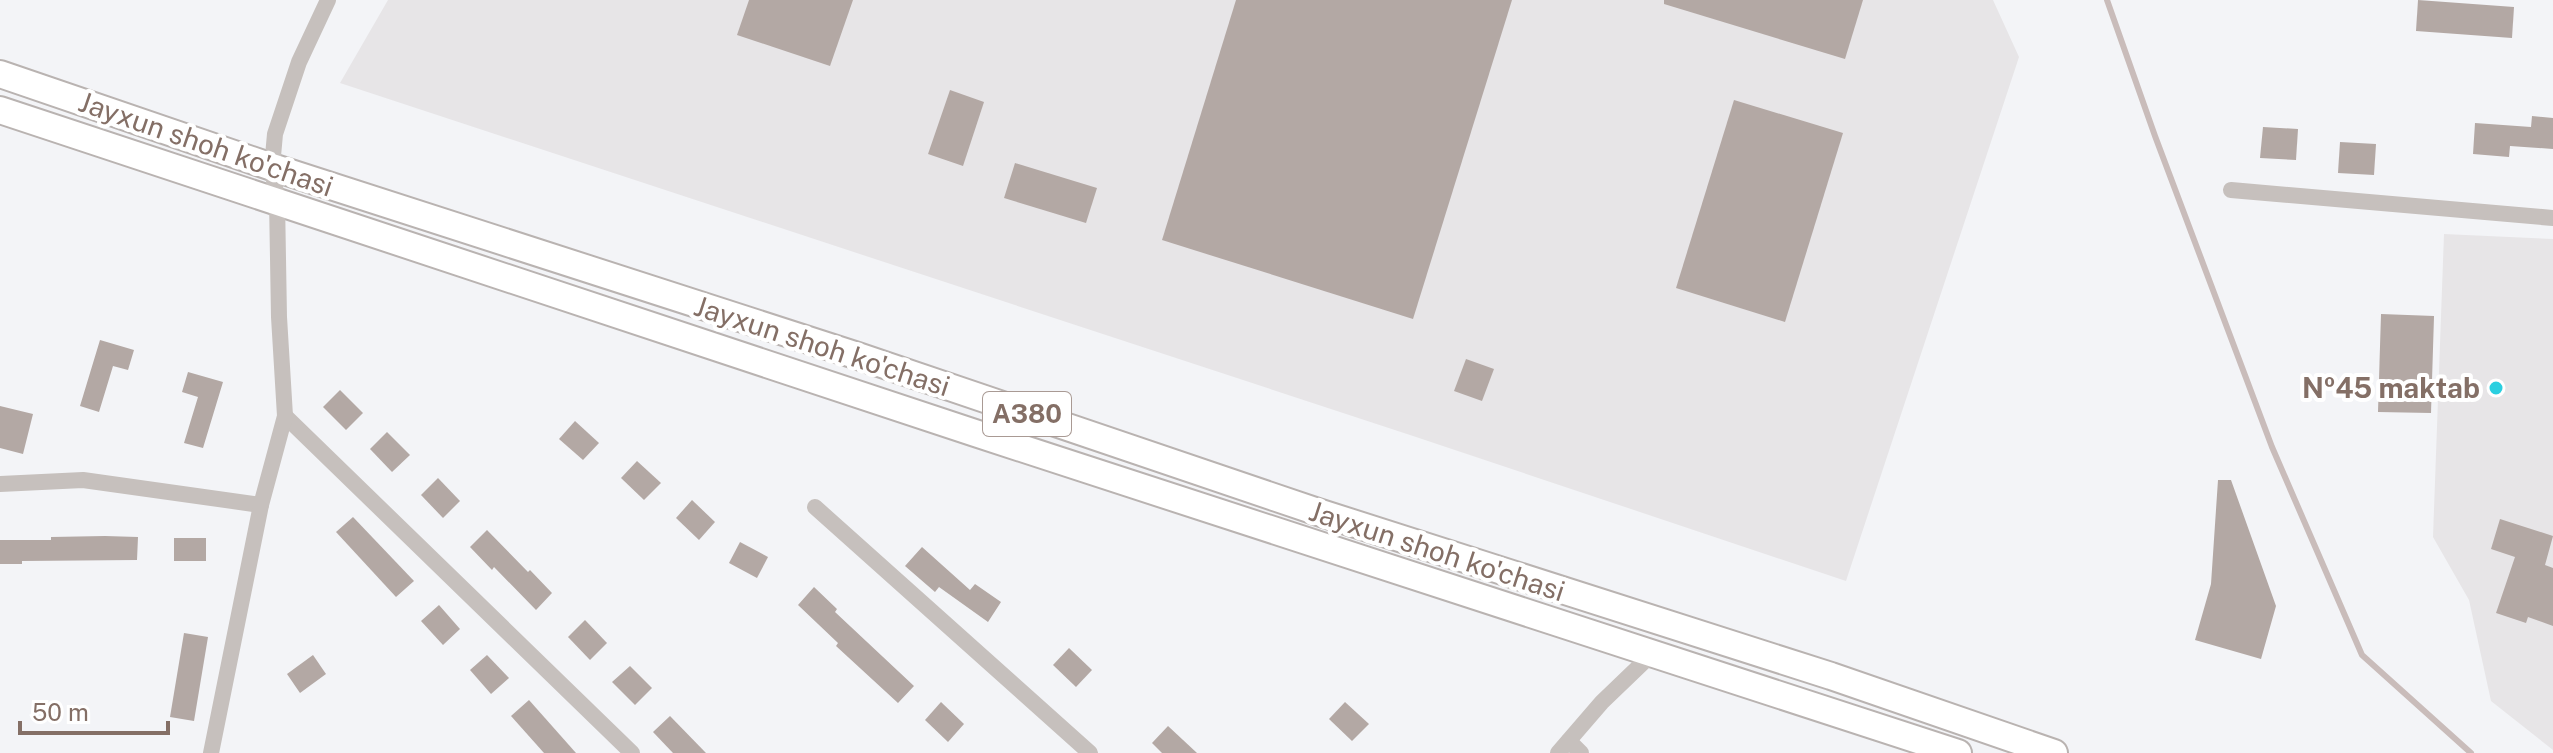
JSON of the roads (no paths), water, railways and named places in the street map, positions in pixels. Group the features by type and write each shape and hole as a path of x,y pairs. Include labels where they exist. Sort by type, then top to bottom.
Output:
{"highway":[{"name":"Jayxun shoh ko'chasi","path":"0,74 272,167 858,356 1377,531 1831,676 2054,753"},
{"name":"Jayxun shoh ko'chasi","path":"0,110 990,438 1958,753"}],"street":[{"path":"211,753 261,505 285,416 277,200 272,167 275,134 299,62 328,0"},
{"path":"2231,190 2553,218"},
{"path":"285,416 632,753"},
{"path":"0,484 83,480 261,505"},
{"path":"815,507 1090,753"},
{"path":"1570,749 1602,702 1652,654"}],"waterway":[{"path":"2107,0 2272,447 2362,655 2471,753"}],"place":[{"name":"№45 maktab","path":"2496,388"}]}
